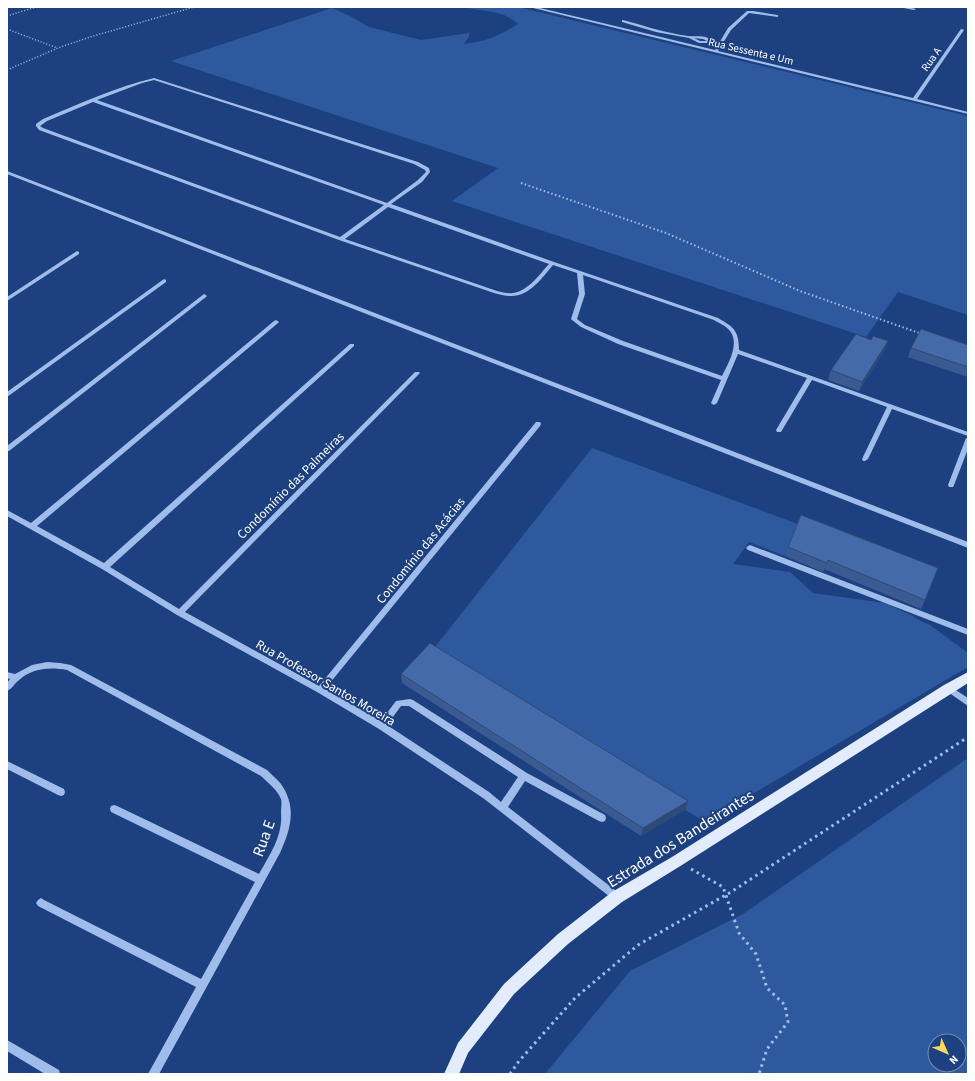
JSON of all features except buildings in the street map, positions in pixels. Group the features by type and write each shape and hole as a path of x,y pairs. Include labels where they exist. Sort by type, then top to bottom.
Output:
{"main road":[{"name":"Estrada dos Bandeirantes","path":"451,1074 464,1048 509,989 563,939 617,897 677,861 948,688 968,677"}],"street":[{"name":"Rua Sessenta e Um","path":"531,7 968,112"},
{"path":"900,7 914,9"},
{"path":"716,52 729,29 748,12 777,16"},
{"path":"623,21 633,25 690,37"},
{"name":"Rua A","path":"915,99 962,30"},
{"path":"678,34 678,43"},
{"path":"341,239 426,175 428,172 427,169 416,163 158,80 146,80 92,100 45,120 38,126 49,132 341,239 510,295 516,294 530,286 552,263"},
{"path":"92,100 580,273 716,319 728,325 734,331 736,351 714,403"},
{"path":"7,172 968,545"},
{"path":"7,299 77,253"},
{"path":"580,273 582,294 581,302 574,319 578,324 626,344 725,378"},
{"path":"7,395 164,281"},
{"path":"7,449 204,296"},
{"path":"31,527 276,322"},
{"path":"105,567 352,345"},
{"path":"736,351 968,434"},
{"name":"Condomínio das Palmeiras","path":"180,613 417,373"},
{"path":"778,430 811,377"},
{"path":"865,459 890,406"},
{"name":"Condomínio das Acácias","path":"320,690 538,424"},
{"path":"951,485 968,440"},
{"name":"Rua Professor Santos Moreira","path":"7,513 105,567 180,613 382,726 486,795 617,897"},
{"path":"750,548 968,632"},
{"name":"Rua E","path":"7,688 16,678 28,669 56,665 68,667 264,773 277,784 285,799 285,830 261,880 153,1074"},
{"path":"7,675 16,678"},
{"path":"948,688 968,703"},
{"path":"382,726 398,703 410,702 524,776 602,818"},
{"path":"7,765 61,792"},
{"path":"502,808 524,776"},
{"path":"114,809 261,880"},
{"path":"41,903 203,984"},
{"path":"7,1045 55,1074"}],"path":[{"path":"7,16 36,7"},
{"path":"7,70 58,48 194,7"},
{"path":"7,29 58,48"},
{"path":"521,183 673,235 800,291 923,334"},
{"path":"510,1074 519,1061 575,998 638,945 731,892 968,737"},
{"path":"677,861 723,887 739,933 756,954 767,988 785,1006 788,1022 767,1049 759,1074"}],"shaded area":[{"path":"463,7 518,7 968,116 968,315 898,292 866,337 452,201 498,168 171,61 332,8 369,27 421,40 469,33 469,37 464,44 492,38 518,24 512,19 499,13"},
{"path":"592,448 798,524 785,556 749,542 733,564 790,572 813,593 885,603 930,625 968,653 968,667 705,822 431,652"},
{"path":"968,758 968,1074 545,1074 630,971 743,914"}]}
